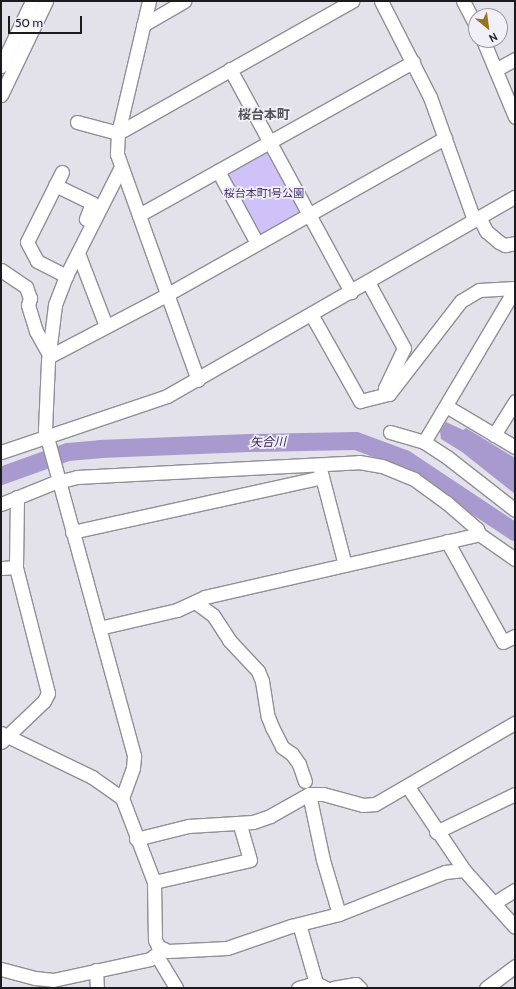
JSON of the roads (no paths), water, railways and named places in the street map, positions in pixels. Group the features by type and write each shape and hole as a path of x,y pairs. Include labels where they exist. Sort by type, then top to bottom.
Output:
{"street":[{"path":"1,66 32,1"},
{"path":"1,95 46,1"},
{"path":"149,1 118,133 116,154 198,380"},
{"path":"143,25 184,1"},
{"path":"77,122 118,133 352,1"},
{"path":"381,1 430,97 476,219 486,231 499,242 505,245 515,243"},
{"path":"463,1 468,10"},
{"path":"487,48 497,69 515,117"},
{"path":"497,69 515,59"},
{"path":"139,215 413,62"},
{"path":"230,69 271,142 351,292"},
{"path":"50,356 168,294 445,138"},
{"path":"121,167 66,276 55,305 45,430 134,756 133,768 122,798"},
{"path":"218,171 257,244"},
{"path":"62,172 27,242 36,261 66,276"},
{"path":"55,186 92,203 81,232 84,240"},
{"path":"1,452 48,440 154,402 198,380 515,197"},
{"path":"78,253 106,326"},
{"path":"1,270 26,287 30,298 28,305 36,331 50,356"},
{"path":"368,282 404,348 385,388 393,390"},
{"path":"311,314 360,401 393,390 461,301 479,290 515,288"},
{"path":"424,442 515,288"},
{"path":"494,435 515,401"},
{"path":"446,406 515,447"},
{"path":"390,432 424,442 464,469 515,510"},
{"path":"1,504 59,480 77,477 128,473 359,462 382,466 403,473 446,502 477,529 479,534 515,559"},
{"path":"318,464 345,565"},
{"path":"72,532 322,477"},
{"path":"17,497 16,567 48,689 44,701 4,737 92,777 122,798 136,839 154,882 155,940 159,953 176,988"},
{"path":"99,628 177,610 205,598 479,534"},
{"path":"447,541 503,642 515,636"},
{"path":"1,568 16,567"},
{"path":"195,602 213,615 229,640 258,671 264,687 267,712 272,727 282,747 292,754 300,764 307,788 323,860 339,914"},
{"path":"307,788 323,794 368,805 381,802 515,723"},
{"path":"408,787 436,832 464,870 515,926"},
{"path":"136,839 188,826 240,824 270,816 307,788"},
{"path":"436,832 515,794"},
{"path":"154,882 250,860 240,824"},
{"path":"1,969 45,980 96,970 159,953 227,948 299,924 339,914 445,872 464,870"},
{"path":"494,903 515,890"},
{"path":"298,988 321,986 299,924"},
{"path":"486,988 515,966"},
{"path":"96,970 97,988"},
{"path":"333,988 356,984 360,988"}],"waterway":[{"name":"矢合川","path":"1,476 68,452 100,449 249,443 356,441 405,459 515,532"}],"district":[{"name":"桜台本町","path":"264,114"}],"park label":[{"name":"桜台本町1号公園","path":"264,193"}]}
